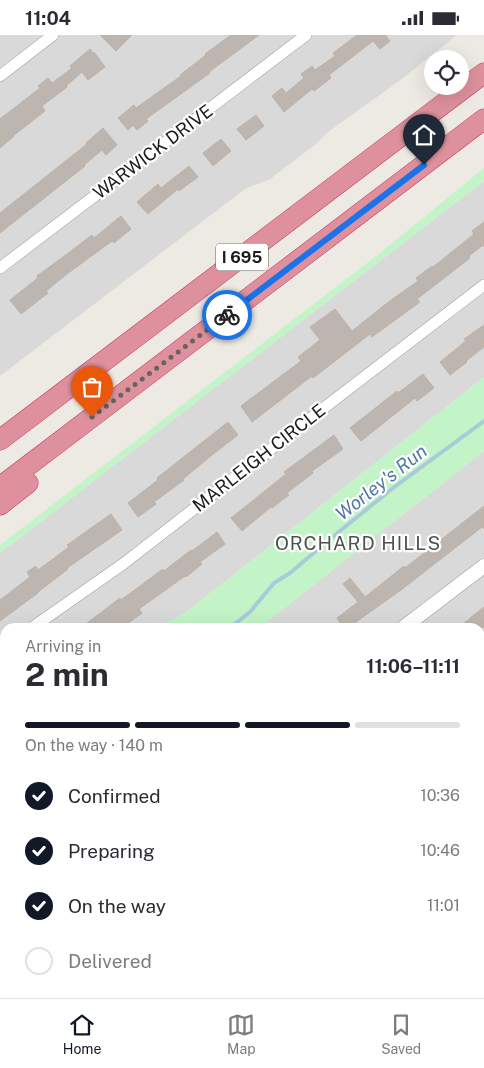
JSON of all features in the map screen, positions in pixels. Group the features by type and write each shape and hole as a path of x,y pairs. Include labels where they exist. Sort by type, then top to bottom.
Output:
{"highway":[{"name":"I 695","path":"0,440 484,73"},
{"name":"I 695","path":"0,487 484,119"},
{"path":"0,505 210,339 229,313"}],"street":[{"path":"0,76 53,35"},
{"name":"WARWICK DRIVE","path":"0,268 306,35"},
{"name":"MARLEIGH CIRCLE","path":"39,623 123,564 484,285"},
{"path":"409,623 484,566"}],"shaded area":[{"path":"0,35 457,35 438,50 424,50 424,61 399,81 328,132 317,143 270,179 245,189 0,376"},
{"name":"ORCHARD HILLS","path":"484,181 484,377 185,613 166,623 0,623 0,553"},
{"name":"ORCHARD HILLS","path":"484,451 484,623 265,623"}],"green space":[{"path":"484,168 484,181 0,553 0,545 380,253"},
{"path":"484,377 484,451 265,623 166,623 185,613"}],"building":[{"path":"100,35 132,35 116,51"},
{"path":"231,35 259,35 146,119 148,121 137,130 133,125 128,130 118,118 134,105 136,108 181,76 205,54"},
{"path":"357,35 385,35 390,41 380,49 373,41 329,75 331,78 314,91 312,89 284,112 272,96 282,88 286,93 304,78 301,74 312,66 315,70 335,56 333,53"},
{"path":"90,49 105,67 88,80 82,72 67,87 42,106 45,111 0,148 0,119 40,88 38,86 48,78 52,83 72,68 70,66"},
{"path":"256,115 264,126 246,140 237,129"},
{"path":"103,128 117,145 106,155 102,150 85,166 0,233 0,213 87,144"},
{"path":"221,139 231,151 213,166 203,153"},
{"path":"189,166 198,177 179,191 178,189 148,214 137,202 158,184 161,188"},
{"path":"121,216 131,229 114,243 112,241 67,274 46,291 48,293 21,314 10,300 38,278 37,276 92,235 94,238"},
{"path":"484,222 484,247 483,245 469,256 470,258 417,299 420,302 372,337 370,334 252,422 241,406 301,361 298,357 320,340 310,327 335,309 352,331 418,281 416,278 433,267 474,234 472,231"},
{"path":"484,325 484,347 450,375 440,362 466,341 464,339"},
{"path":"423,374 434,388 417,401 415,398 361,441 350,428 397,391 398,393"},
{"path":"228,422 238,435 138,517 128,503"},
{"path":"334,435 343,449 312,471 313,473 287,493 289,495 242,531 231,518 286,474 284,472"},
{"path":"484,506 484,529 482,527 401,590 355,623 340,623 337,618 358,602 343,584 350,578 365,597 404,566 405,568"},
{"path":"111,514 122,530 67,568 38,593 0,621 0,600 30,577 27,572 36,566 38,570 69,547 67,545"},
{"path":"217,532 225,544 200,562 202,564 186,577 139,609 142,613 128,623 87,623 120,598 121,600 163,569 164,571"},
{"path":"484,607 484,623 464,623"}],"waterway":[{"name":"Worley's Run","path":"236,623 250,612 274,583 290,573 393,488 484,421"}],"way so far":[{"path":"92,417 227,315"}],"district":[{"name":"ORCHARD HILLS","path":"358,543"}],"route":[{"path":"227,315 424,165"}]}
